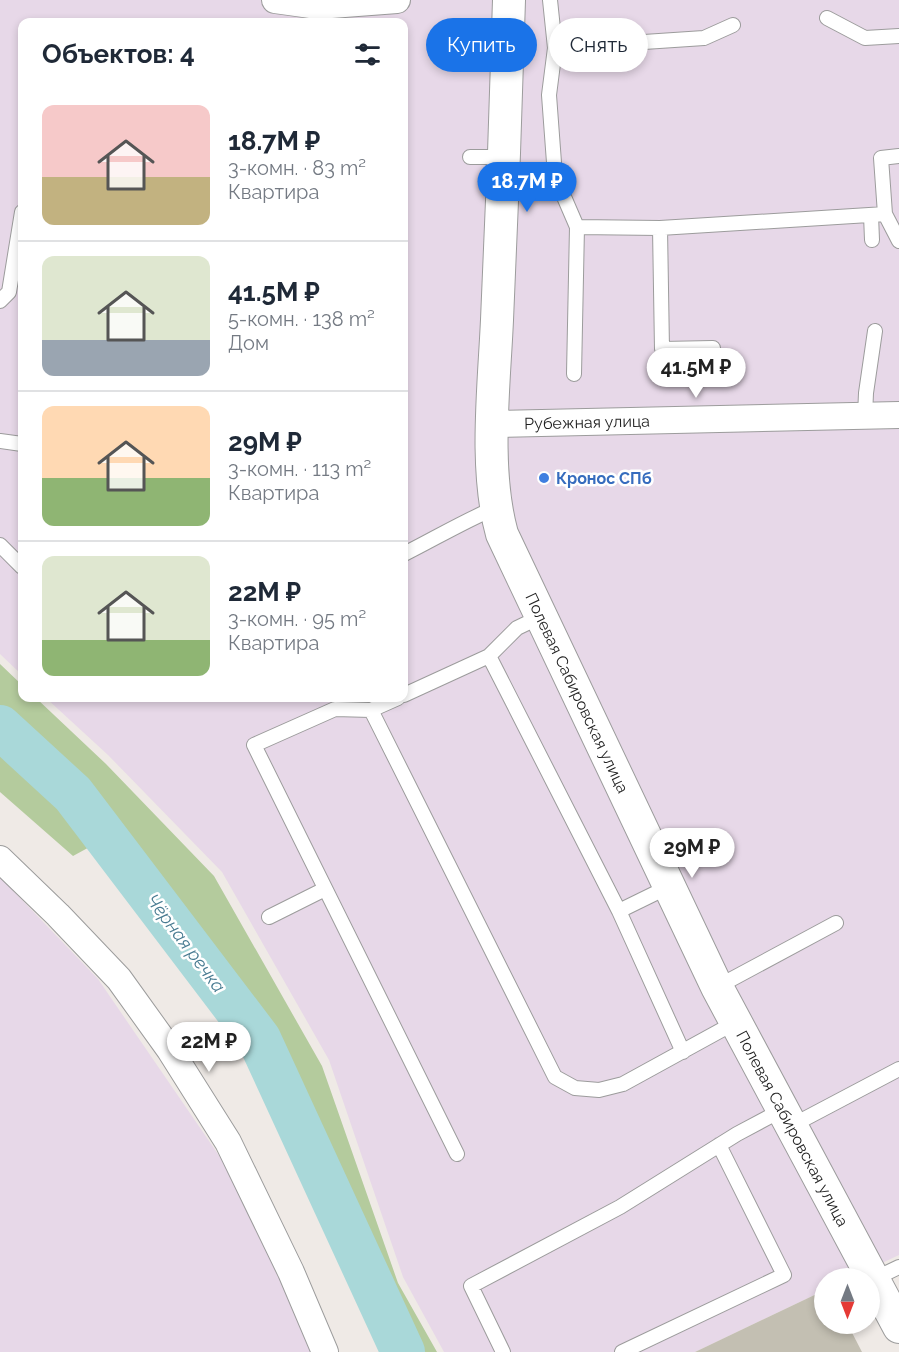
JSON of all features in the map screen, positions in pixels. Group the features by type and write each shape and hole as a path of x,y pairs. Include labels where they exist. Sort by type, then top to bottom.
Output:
{"street":[{"path":"275,0 317,14 397,0"},
{"name":"Полевая Сабировская улица","path":"509,0 493,424 495,508 502,534 717,987 787,1118 887,1273 899,1327"},
{"name":"Рубежная улица","path":"493,424 899,415"},
{"path":"0,859 119,979 170,1050 228,1142 291,1272 325,1352"}],"lane":[{"path":"550,0 552,18"},
{"path":"827,18 866,38 899,36"},
{"path":"648,42 704,38 733,25"},
{"path":"552,72 549,95 555,176 577,227 574,374"},
{"path":"899,156 881,158 885,214 899,241"},
{"path":"470,158 504,157"},
{"path":"871,214 872,240"},
{"path":"577,227 660,228 885,214"},
{"path":"660,228 662,350 713,348"},
{"path":"0,302 9,292 18,237"},
{"path":"866,416 866,393 875,331"},
{"path":"0,441 18,443"},
{"path":"408,552 495,508"},
{"path":"0,545 18,563"},
{"path":"408,693 489,656 517,628 542,616"},
{"path":"489,656 619,911 683,1052"},
{"path":"389,702 371,710 335,709 254,745 457,1154"},
{"path":"371,710 555,1077 575,1088 600,1090 623,1084 736,1022"},
{"path":"619,911 668,887"},
{"path":"269,917 325,890"},
{"path":"717,987 836,923"},
{"path":"503,1352 471,1286 620,1207 719,1145 899,1069"},
{"path":"622,1352 784,1275 719,1145"}],"shaded area":[{"path":"0,0 899,0 899,1255 871,1268 814,1268 814,1295 695,1352 444,1352 403,1277 329,1060 222,872 108,755 50,702 408,702 408,18 18,18 18,671 0,654"},
{"path":"0,877 98,979 244,1192 313,1352 0,1352"},
{"path":"814,1295 814,1334 853,1334 862,1352 695,1352"}],"green space":[{"path":"0,664 18,681 18,702 40,702 106,764 214,876 322,1066 398,1283 437,1352 409,1352 267,1038 153,885 81,796 0,720"},
{"path":"0,749 35,779 95,844 73,856 0,792"}],"waterway":[{"name":"Чёрная речка","path":"0,727 73,794 259,1039 403,1352"}],"place":[{"name":"Кронос СПб","path":"544,478"}]}
